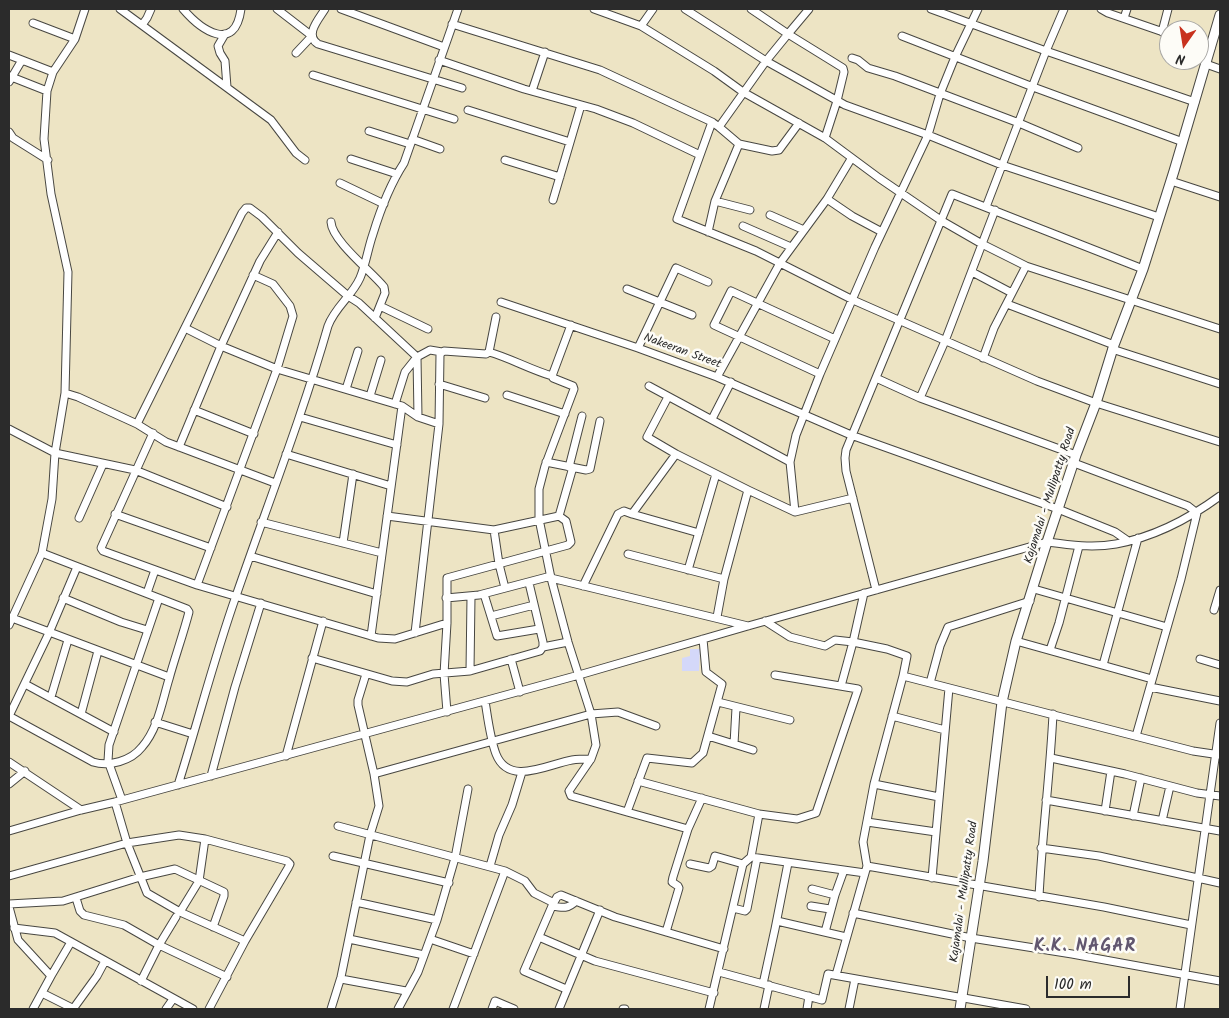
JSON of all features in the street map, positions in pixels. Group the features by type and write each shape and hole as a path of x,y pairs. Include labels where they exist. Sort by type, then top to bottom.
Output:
{"main road":[{"name":"Kajamalai - Mullipatty Road","path":"1209,54 1220,16"},
{"name":"Kajamalai - Mullipatty Road","path":"960,1009 980,886 1002,702 1016,641 1034,589 1047,542 1096,403 1113,347 1143,269 1204,70"}],"street":[{"path":"85,9 74,39 53,72 47,91 44,140 51,194 68,272 65,393 54,453 52,499 42,553 10,622 49,633 169,677"},
{"path":"120,9 275,123 296,152 305,160"},
{"path":"142,25 151,9"},
{"path":"183,9 202,28 216,34 225,34"},
{"path":"227,87 225,61 218,46 225,34 235,27 241,9"},
{"path":"277,9 312,36 318,44 462,88"},
{"path":"296,53 312,36 312,31 325,9"},
{"path":"341,9 444,46"},
{"path":"178,785 235,597 300,417 333,314 356,286 384,204 404,163 458,9"},
{"path":"594,9 641,26 714,71 743,92 824,138 851,159 942,220 982,244 1026,266 1220,329"},
{"path":"641,26 653,9"},
{"path":"684,9 766,61 845,105 928,135 1002,165 1160,217"},
{"path":"751,9 843,68 844,72 838,101 824,138"},
{"path":"719,127 766,61 809,9"},
{"path":"931,9 1195,102"},
{"path":"795,512 790,462 803,415 882,232 928,135 940,94 978,9"},
{"path":"986,207 1064,9"},
{"path":"1101,9 1159,30"},
{"path":"1124,18 1127,9"},
{"path":"33,23 74,39"},
{"path":"452,24 600,70 712,122 739,144 772,151 779,150 799,123"},
{"path":"902,36 955,58 1183,142"},
{"path":"532,91 545,52"},
{"path":"9,55 53,72"},
{"path":"852,58 868,68 895,76 1019,123 1078,148"},
{"path":"22,60 10,78 47,91"},
{"path":"439,60 633,123 700,155"},
{"path":"313,75 454,119"},
{"path":"553,200 582,105"},
{"path":"468,110 570,142"},
{"path":"712,122 676,219 756,251 853,300 983,358 1096,403 1220,441"},
{"path":"369,131 440,149"},
{"path":"9,132 13,138 48,160"},
{"path":"708,232 715,201 739,144"},
{"path":"351,158 397,174"},
{"path":"718,377 757,302 780,263 827,198 851,159"},
{"path":"505,160 560,177"},
{"path":"1171,181 1220,197"},
{"path":"340,183 384,204"},
{"path":"876,590 845,458 851,436 952,194 1143,269"},
{"path":"827,198 852,216 882,232"},
{"path":"715,201 750,210"},
{"path":"137,424 246,208 254,210 418,357 418,417"},
{"path":"920,398 945,341 995,210"},
{"path":"770,215 804,230"},
{"path":"331,222 333,230 342,242 384,287 385,293 375,318"},
{"path":"743,226 791,246"},
{"path":"179,447 253,275 266,249 278,232"},
{"path":"983,358 994,328 1026,266"},
{"path":"638,348 676,268 708,282"},
{"path":"972,272 1012,293"},
{"path":"197,585 278,369 292,320 292,311 273,284 253,275"},
{"path":"626,289 692,316"},
{"path":"820,374 714,325 731,291 835,339"},
{"name":"Nakeeran Street","path":"501,302 718,377 851,436 1058,509 1115,532 1128,541"},
{"path":"1007,304 1113,347 1220,384"},
{"path":"380,306 428,329"},
{"path":"489,352 496,317"},
{"path":"552,376 571,325"},
{"path":"185,328 221,346 278,369 398,405 418,417 439,424"},
{"path":"372,636 396,445 398,405 405,372 418,357 430,350 482,355 489,352 510,358 514,362 573,386 572,398 546,462 539,488 539,519 551,577 568,642 591,714 596,748 591,759 570,788 569,794 570,796 688,829"},
{"path":"346,389 358,351"},
{"path":"415,633 439,424 439,358 442,352"},
{"path":"370,396 381,360"},
{"path":"876,378 920,398 1180,503 1197,513"},
{"path":"712,419 731,382"},
{"path":"439,384 485,398"},
{"path":"649,386 790,462"},
{"path":"65,393 137,424 166,442 275,483"},
{"path":"507,395 565,414"},
{"path":"668,397 647,437 676,454 795,512 853,498"},
{"path":"194,410 254,434"},
{"path":"559,516 582,416"},
{"path":"300,417 396,445"},
{"path":"546,462 586,470 590,469 600,421"},
{"path":"9,429 54,453 135,470 227,508"},
{"path":"153,433 101,545 102,550 197,585 372,636 395,640 447,624"},
{"path":"286,454 391,486"},
{"path":"632,514 676,454"},
{"path":"79,518 103,464"},
{"path":"342,543 353,474"},
{"path":"688,570 716,474"},
{"path":"717,617 724,579 748,490"},
{"path":"9,831 520,692 1047,542 1079,546 1115,544 1128,541 1197,513 1220,496"},
{"path":"583,586 618,514 624,511 699,533"},
{"path":"1136,736 1197,513"},
{"path":"115,514 211,548"},
{"path":"387,516 494,530 559,516 566,520 570,544 447,578 444,674 447,712"},
{"path":"262,522 382,553"},
{"path":"494,530 505,588"},
{"path":"1103,665 1138,538"},
{"path":"1050,650 1079,546"},
{"path":"42,553 187,609 189,612 150,735 140,749 132,755 109,765 93,762 9,716 26,684 77,567"},
{"path":"628,554 724,579"},
{"path":"250,556 377,594"},
{"path":"147,593 155,570"},
{"path":"446,598 471,597 551,577 748,626"},
{"path":"529,582 544,642 543,647"},
{"path":"1034,589 1167,627"},
{"path":"1214,610 1220,590"},
{"path":"842,686 864,593"},
{"path":"484,594 497,636 539,628"},
{"path":"470,671 471,597"},
{"path":"63,598 121,622 148,630"},
{"path":"158,598 108,755 126,843 147,893 178,915 245,941"},
{"path":"930,683 940,646 948,627 1030,601"},
{"path":"211,776 235,687 261,603"},
{"path":"491,616 534,605"},
{"path":"286,756 322,621"},
{"path":"765,621 790,637 825,646 835,640 853,642 887,649 907,656 874,784 863,842 866,869 836,976"},
{"path":"627,812 647,758 692,763 703,753 722,684 706,672 703,639"},
{"path":"50,697 68,640"},
{"path":"1016,641 1152,679"},
{"path":"312,658 392,681 407,682 433,674 470,671 540,651 543,647 568,642"},
{"path":"81,714 98,651"},
{"path":"511,659 520,692"},
{"path":"1200,660 1220,665"},
{"path":"331,1009 341,979 370,835 379,806 358,700 366,674"},
{"path":"638,781 759,814 797,819 816,813 858,689 775,674"},
{"path":"903,676 1136,736 1218,755"},
{"path":"26,684 114,732"},
{"path":"1150,687 1220,701"},
{"path":"932,878 948,688"},
{"path":"485,701 497,756 503,765 511,771 522,772 572,760 591,759"},
{"path":"718,702 790,720"},
{"path":"734,744 736,708"},
{"path":"374,774 591,714 618,712 656,726"},
{"path":"1039,897 1041,848 1051,758 1052,714"},
{"path":"892,716 945,730"},
{"path":"155,722 192,734"},
{"path":"1180,1009 1210,794 1218,755 1220,723"},
{"path":"708,736 753,750"},
{"path":"1051,758 1220,796"},
{"path":"9,762 81,810"},
{"path":"9,784 25,771"},
{"path":"1104,811 1111,771"},
{"path":"490,866 522,772"},
{"path":"1133,816 1141,778"},
{"path":"874,784 939,797"},
{"path":"1162,821 1170,786"},
{"path":"398,1009 406,991 418,972 449,883 468,789"},
{"path":"666,932 678,888 672,880 688,829 702,798"},
{"path":"1046,800 1220,831"},
{"path":"733,908 744,911 747,909 759,814"},
{"path":"867,822 936,832"},
{"path":"338,826 505,871 525,881 534,893 564,908 570,907 576,901"},
{"path":"9,876 126,843 180,835 205,839 287,861 290,864 245,941 209,1009"},
{"path":"141,981 159,945 200,881 205,839"},
{"path":"1041,848 1099,856 1220,883"},
{"path":"333,856 449,883"},
{"path":"690,864 709,868 712,866 715,856 744,864"},
{"path":"710,1009 744,864 754,857 844,870 866,869 932,878 1104,907 1191,926"},
{"path":"764,1009 766,985 788,862"},
{"path":"51,976 18,940 9,906 63,902 140,877 175,869 224,892 213,927"},
{"path":"825,932 830,909 844,870"},
{"path":"454,1009 505,871"},
{"path":"812,889 835,895"},
{"path":"566,989 524,970 553,904 557,897 561,895 615,916 724,949"},
{"path":"76,898 80,911 84,915 124,925 159,945 227,977"},
{"path":"356,902 437,920"},
{"path":"811,906 830,909"},
{"path":"559,1009 600,910"},
{"path":"853,913 971,938 1220,981"},
{"path":"777,921 846,937"},
{"path":"14,928 49,932 105,960 193,1009"},
{"path":"539,937 606,965 714,993"},
{"path":"349,939 424,955"},
{"path":"430,939 474,954"},
{"path":"34,1009 71,942"},
{"path":"42,993 74,1009 97,976 105,960"},
{"path":"719,972 822,1000 828,974 838,967"},
{"path":"828,974 1002,1007 1026,1009"},
{"path":"341,979 406,991"},
{"path":"849,1009 856,979"},
{"path":"807,1009 809,996"},
{"path":"166,1009 173,999"},
{"path":"492,1009 496,1001 514,1009"}],"shaded area":[{"path":"690,649 700,649 699,671 682,671 682,658 690,656"}],"district":[{"name":"K.K. NAGAR","path":"1085,948"}]}
